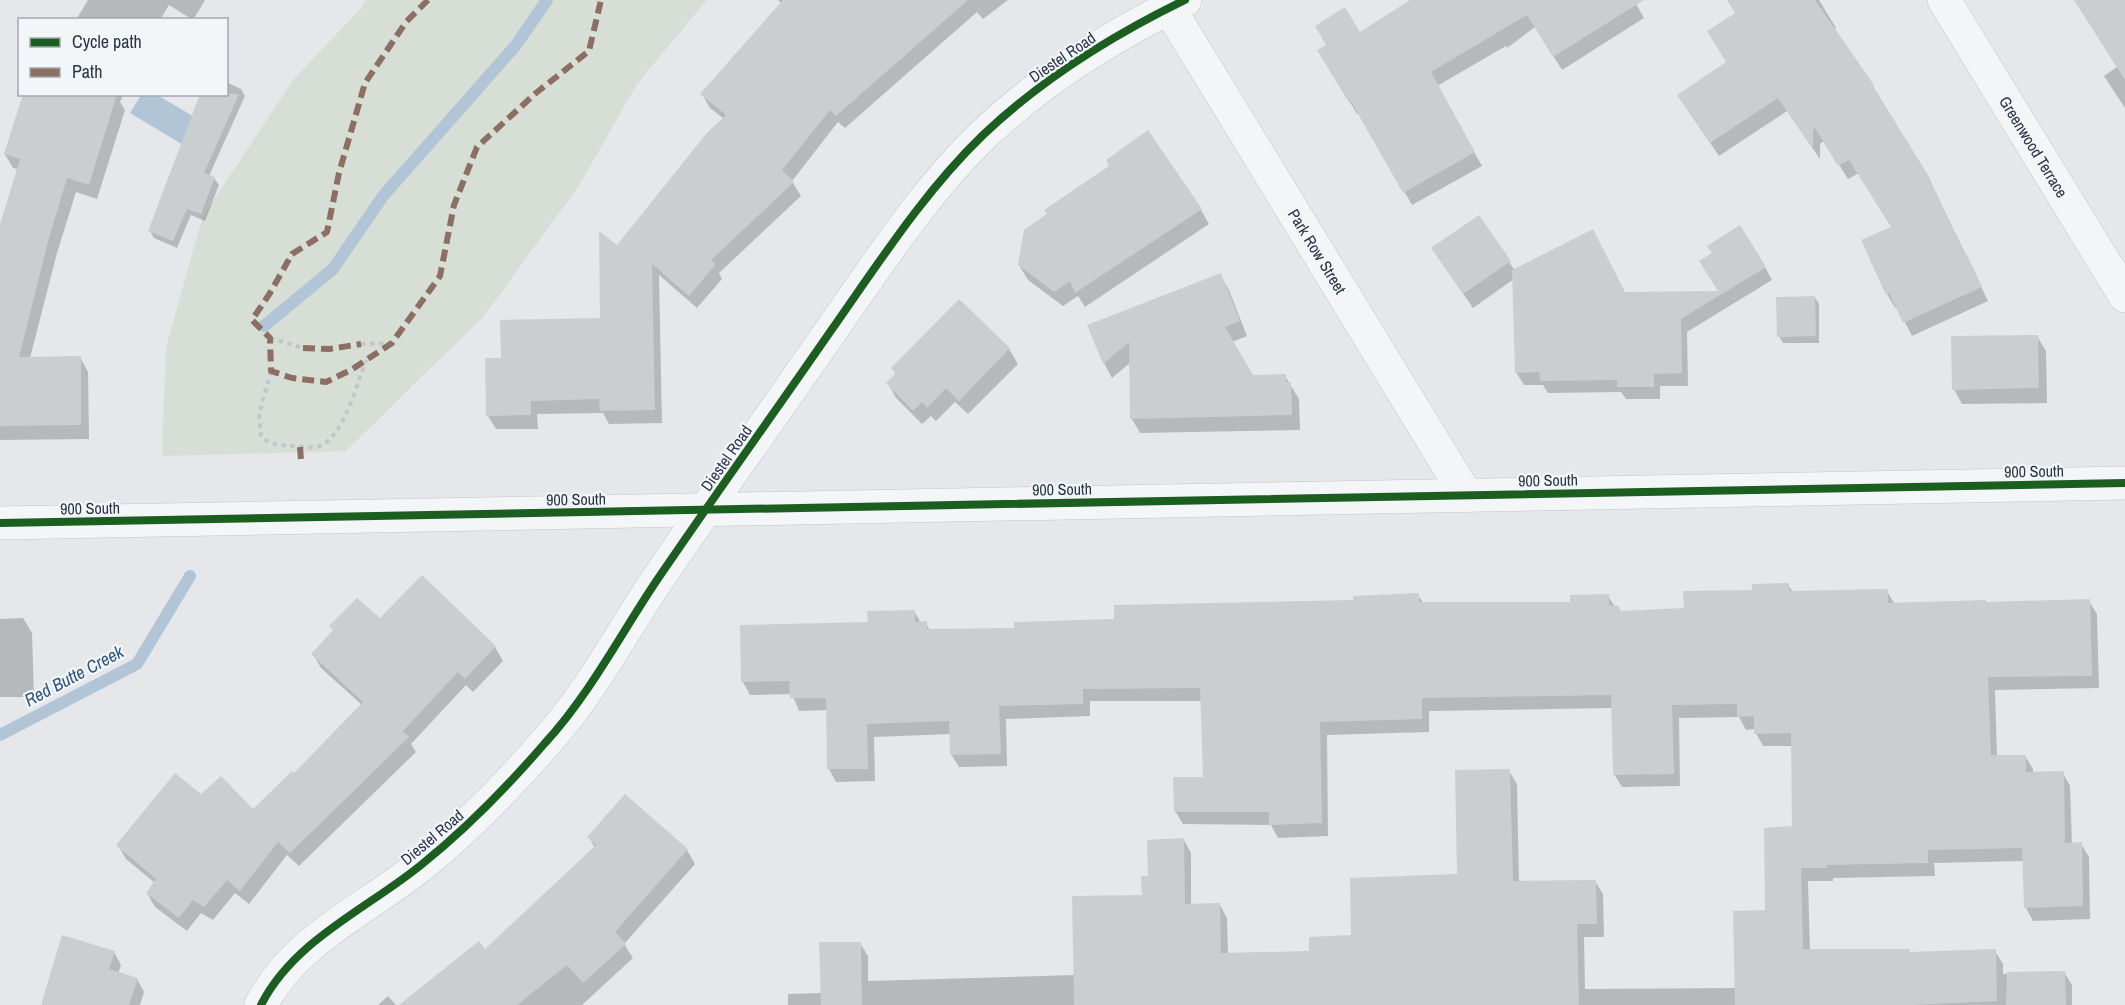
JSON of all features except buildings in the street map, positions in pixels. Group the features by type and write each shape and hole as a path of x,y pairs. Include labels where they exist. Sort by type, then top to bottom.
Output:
{"street":[{"name":"Greenwood Terrace","path":"1944,0 2125,296"},
{"name":"Park Row Street","path":"1177,4 1466,495"},
{"name":"Diestel Road","path":"261,1005 277,978 297,955 385,893 453,839 488,807 577,706 655,584 916,209 949,170 985,133 1027,97 1080,60 1177,4"},
{"name":"900 South","path":"0,523 2125,483"}],"path":[{"path":"270,338 303,348"},
{"path":"361,344 392,343"},
{"path":"271,371 259,414 261,437 272,444 300,447 320,446 334,434 346,413 366,360"}],"shaded area":[{"path":"366,0 707,0 637,84 580,184 484,316 346,451 162,456 166,347 203,216 294,79"}],"water":[{"path":"140,96 159,96 215,129 200,155 130,113"}],"waterway":[{"path":"264,326 333,269 383,196 516,45 547,0"},
{"name":"Red Butte Creek","path":"0,735 137,664 190,576"}],"marked path":[{"path":"428,0 406,22 365,83 339,173 327,232 292,254 252,320 270,338 271,371 292,378 326,382 351,370 392,343 440,276 454,205 477,147 536,93 589,51 601,0"},
{"path":"303,348 329,349 361,344"},
{"path":"300,447 301,460"}],"cycle path":[{"path":"261,1005 275,982 292,962 333,927 400,881 454,837 501,791 561,725 590,686 677,552 884,255 961,157 1029,95 1054,77 1105,43 1185,0"},
{"path":"0,523 2125,483"}]}
